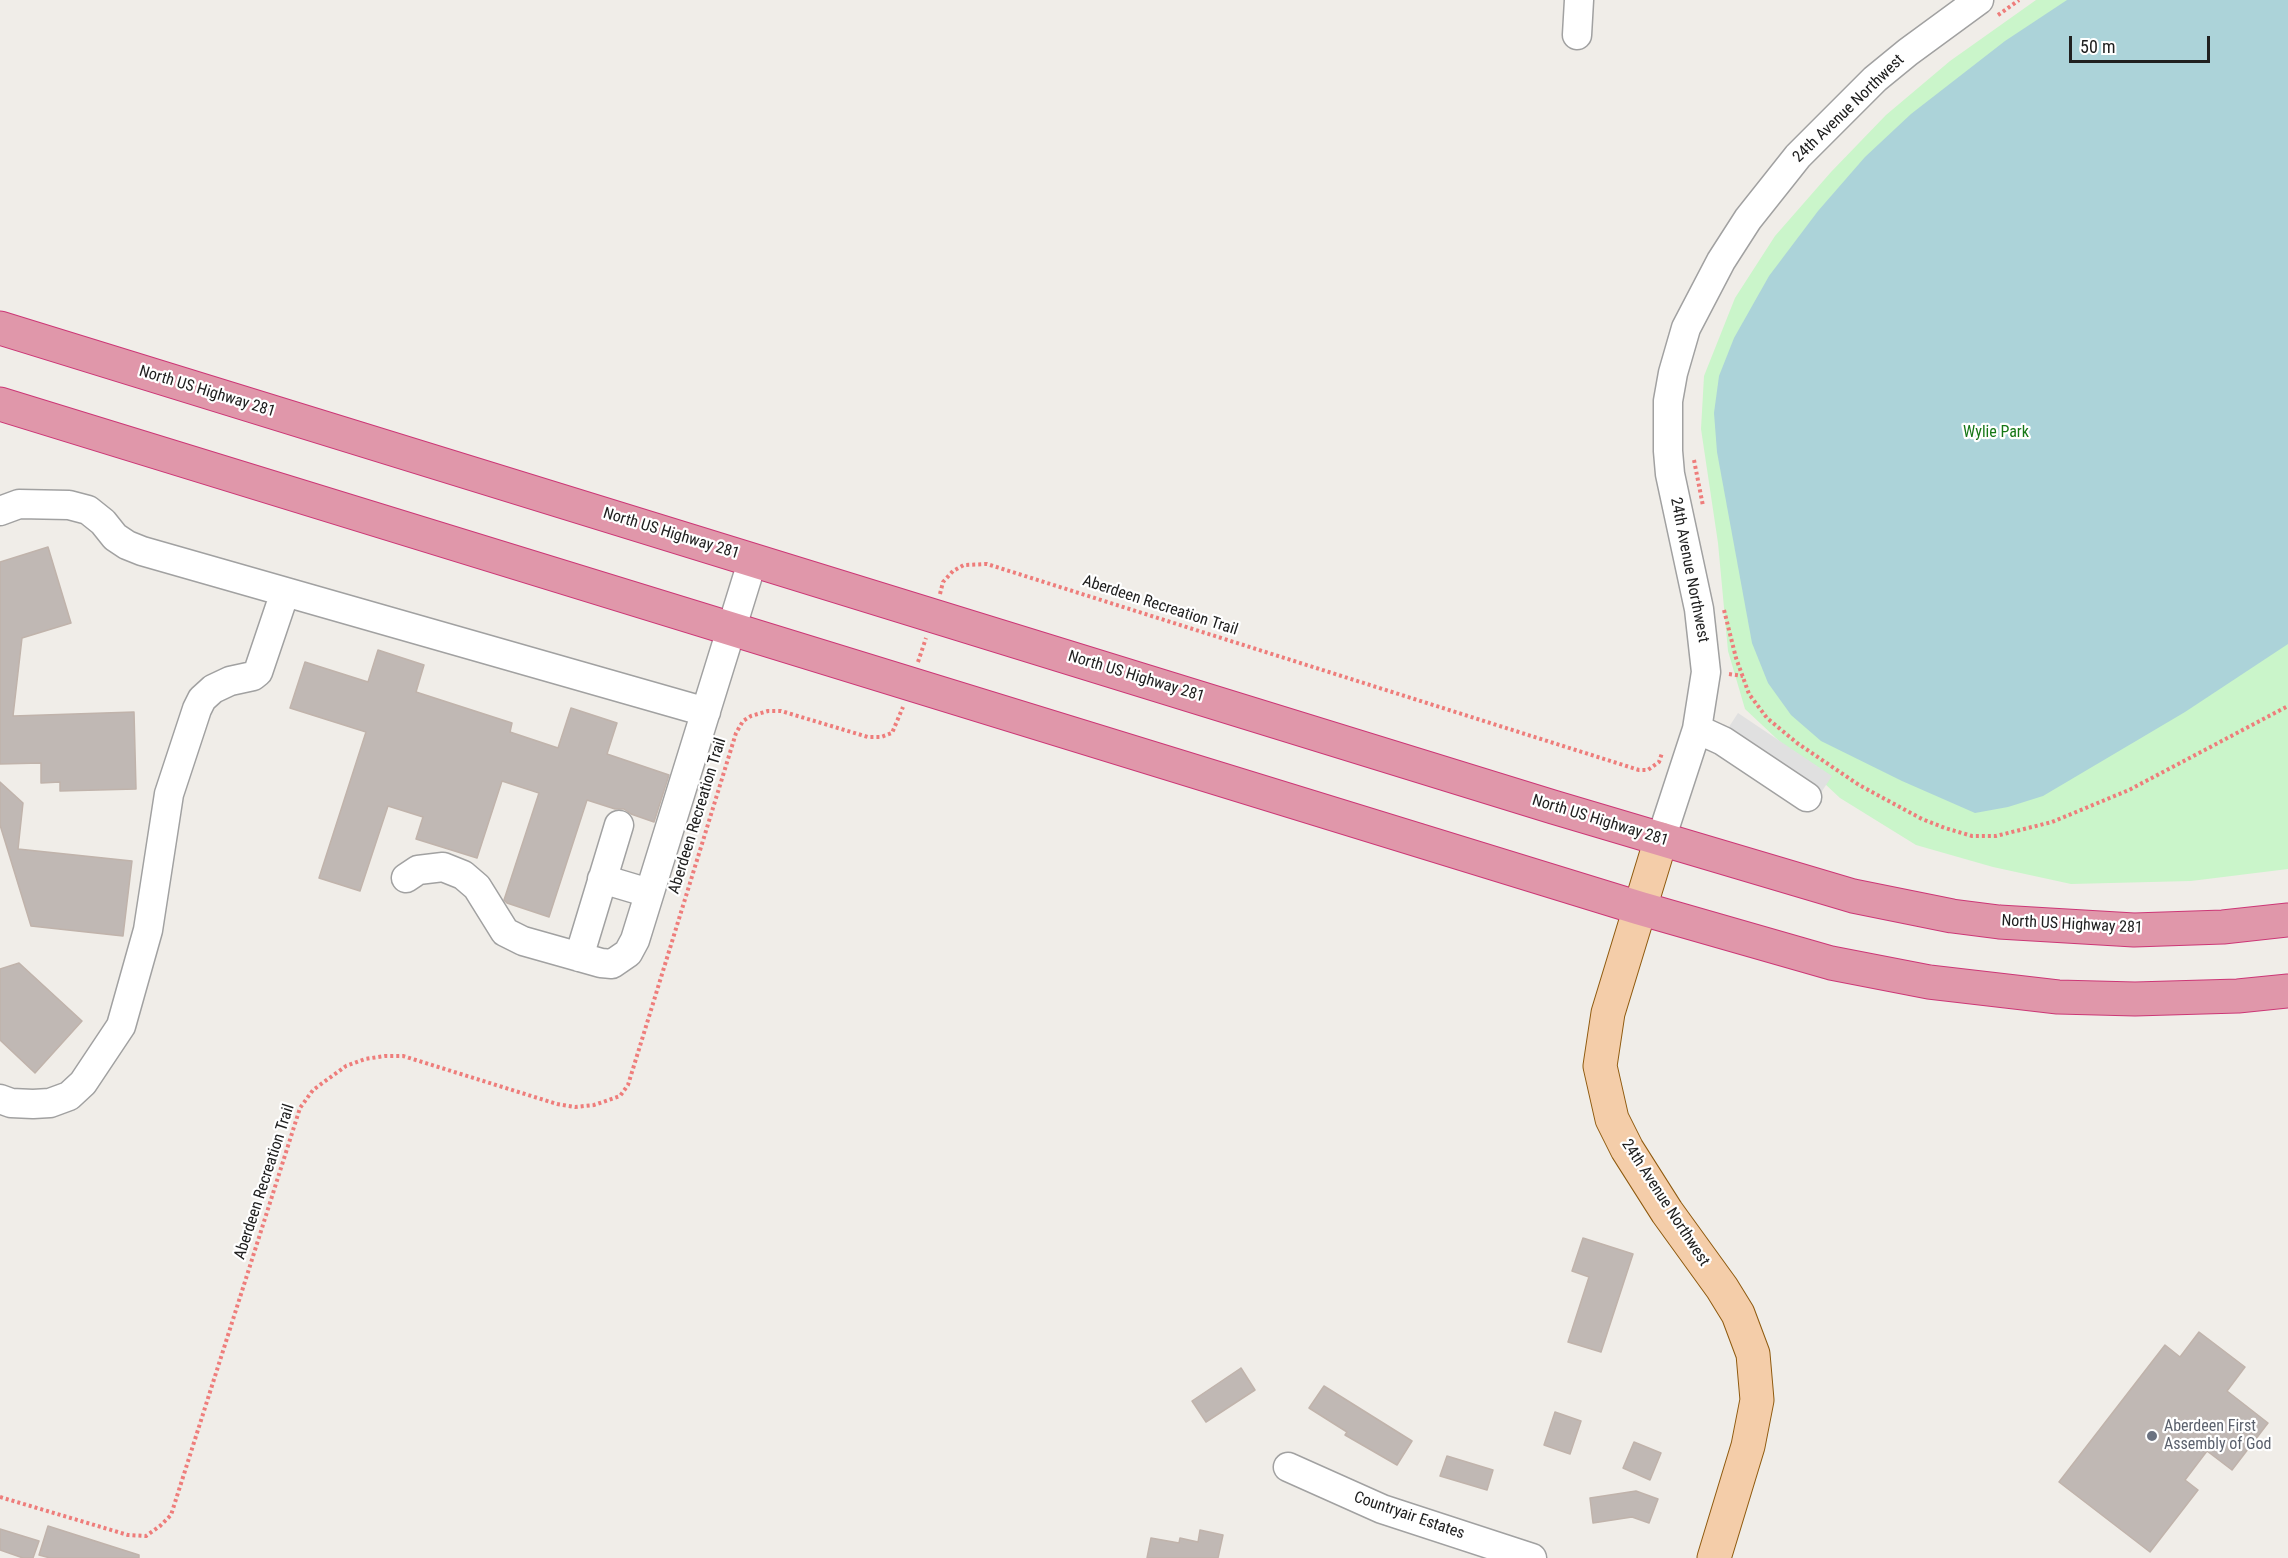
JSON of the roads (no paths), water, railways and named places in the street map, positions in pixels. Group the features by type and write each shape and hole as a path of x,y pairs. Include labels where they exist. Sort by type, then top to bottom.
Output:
{"highway":[{"name":"North US Highway 281","path":"0,328 1853,896 1952,916 1999,922 2134,930 2223,927 2288,920"},
{"path":"0,404 1639,908 1831,963 1980,990 2058,997 2135,999 2238,996 2288,991"}],"main road":[{"name":"24th Avenue Northwest","path":"1661,839 1608,1013 1600,1066 1612,1119 1627,1149 1667,1212 1738,1314 1753,1354 1757,1400 1748,1446 1714,1558"}],"street":[{"path":"1577,35 1579,0"},
{"name":"24th Avenue Northwest","path":"1661,839 1696,729 1706,672 1699,609 1670,474 1668,451 1668,401 1686,328 1720,261 1748,219 1798,156 1875,79 1908,52 1986,9"},
{"path":"0,511 19,504 69,505 88,510 127,545 706,712"},
{"path":"406,878 418,870 443,867 463,875 477,887 505,932 523,941 612,964 628,953 635,940 650,893 753,560"},
{"path":"0,1099 11,1103 33,1104 50,1103 69,1096 83,1083 121,1026 148,930 169,794 197,710 202,699 213,689 230,681 253,676 258,672 285,592"},
{"path":"1696,729 1723,741 1807,797"},
{"path":"579,957 619,825"},
{"path":"602,879 650,893"},
{"name":"Countryair Estates","path":"1288,1467 1382,1509 1532,1558"}],"water":[{"name":"Wylie Park","path":"2067,0 2288,0 2288,644 2185,712 2043,796 2008,807 1975,813 1902,781 1821,741 1791,715 1768,683 1752,643 1717,452 1714,413 1719,376 1734,338 1769,276 1818,211 1865,157 1911,114 2005,41"}],"place":[{"name":"Aberdeen First Assembly of God","path":"2152,1436"}]}
